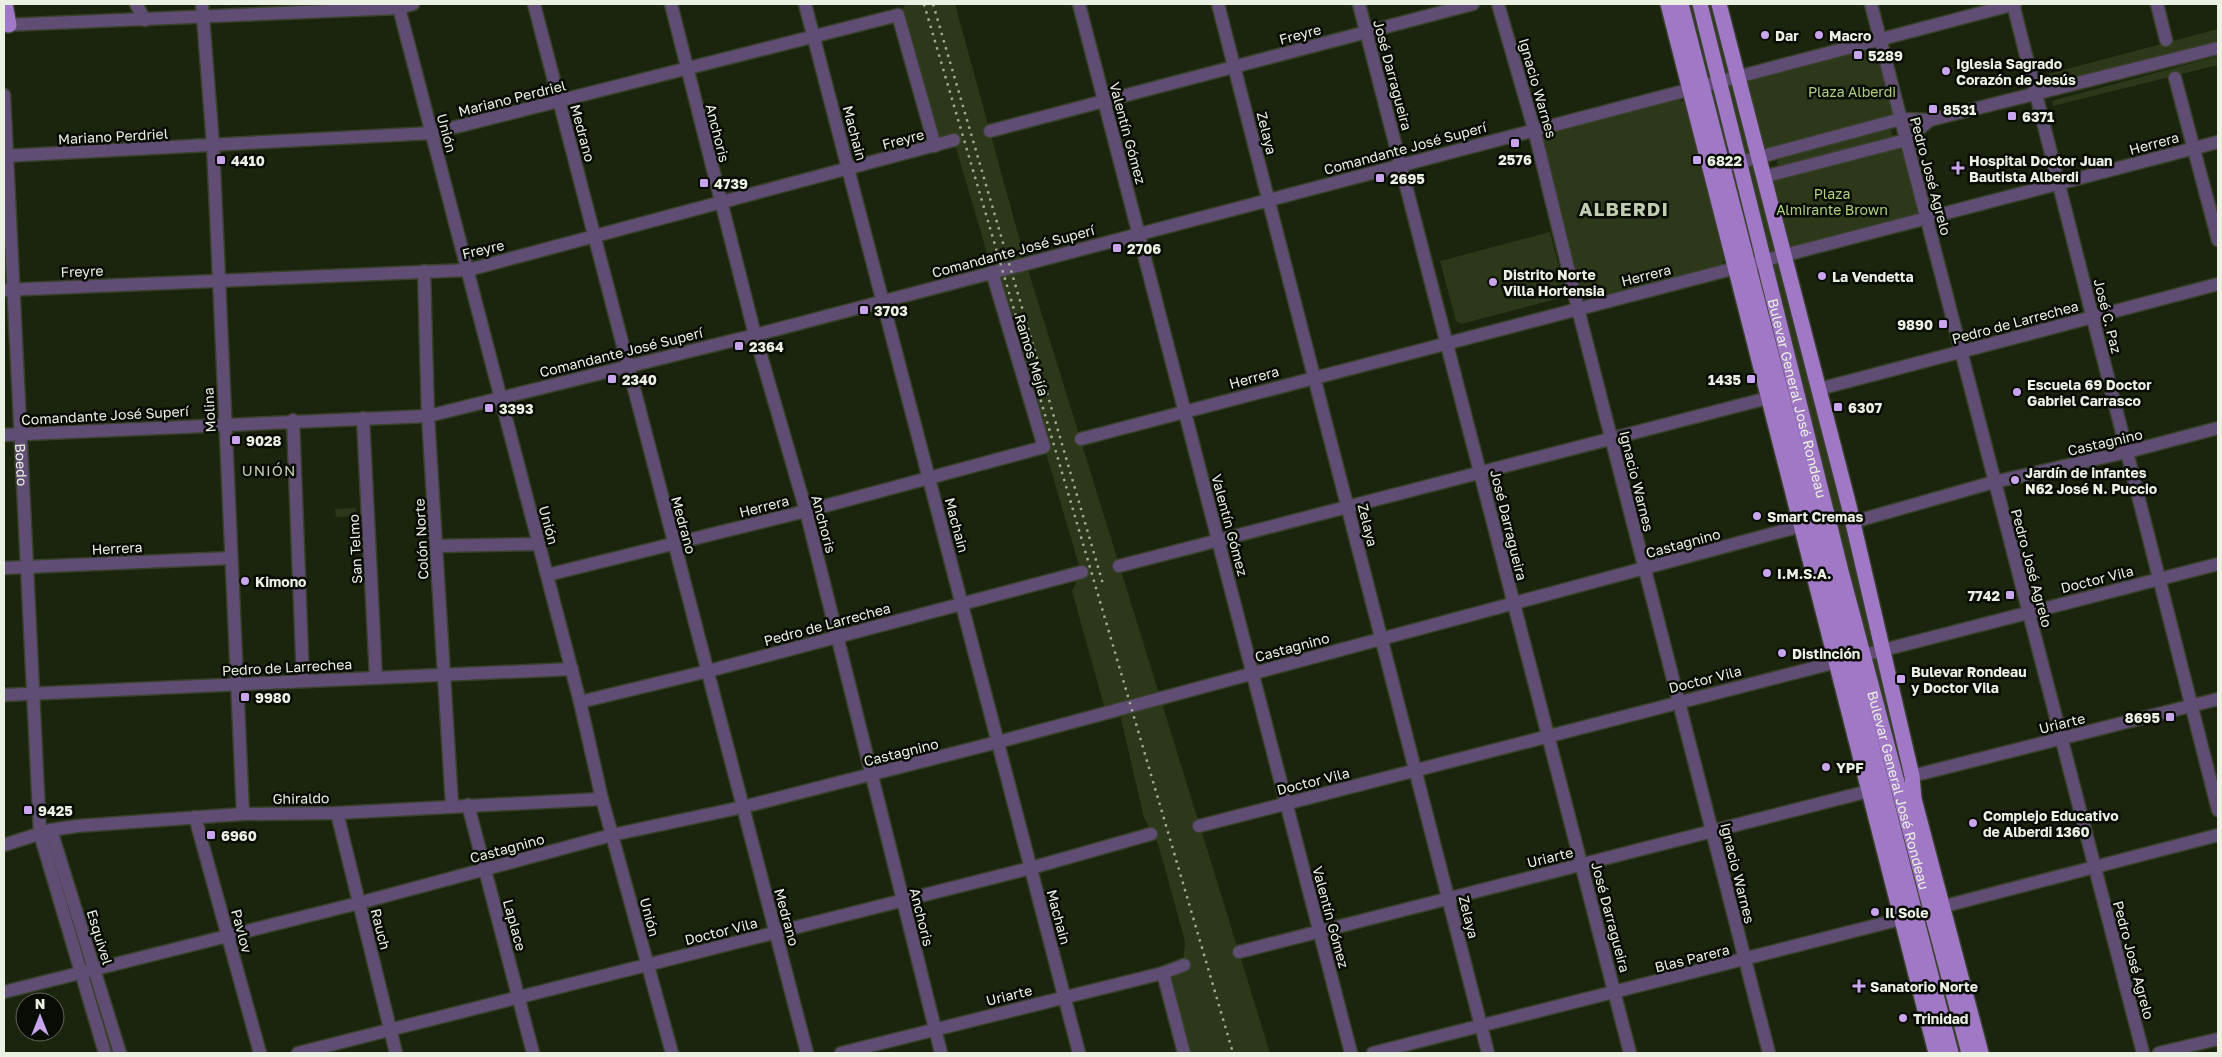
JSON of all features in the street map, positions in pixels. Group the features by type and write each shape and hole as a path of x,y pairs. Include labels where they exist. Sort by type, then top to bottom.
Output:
{"main road":[{"path":"5,4 6,25"},
{"name":"Bulevar General José Rondeau","path":"1668,4 1724,166 1849,658 1908,918"},
{"name":"Bulevar General José Rondeau","path":"1681,4 1696,88"},
{"name":"Bulevar General José Rondeau","path":"1700,4 1719,82 1724,166"},
{"name":"Bulevar General José Rondeau","path":"1719,4 1849,506 1912,776 1914,799 1981,1053"},
{"name":"Bulevar General José Rondeau","path":"1749,264 1768,398 1811,564 1849,658 1898,790 1969,1053"},
{"name":"Bulevar General José Rondeau","path":"1749,264 1842,575 1849,658 1869,791 1951,1053"},
{"path":"1809,500 1811,564"},
{"path":"1842,575 1849,506"},
{"path":"1896,709 1898,790"},
{"path":"1908,918 1913,962 1936,1053"}],"street":[{"path":"136,4 145,20"},
{"name":"Molina","path":"202,4 219,280 243,814"},
{"path":"6,25 145,20 413,4"},
{"name":"Medrano","path":"534,4 807,1053"},
{"name":"Anchoris","path":"671,4 686,70 755,335 806,511 941,1053"},
{"name":"Machain","path":"806,4 1079,1053"},
{"name":"Valentín Gómez","path":"1079,4 1351,1053"},
{"name":"Zelaya","path":"1218,4 1488,1053"},
{"name":"José Darragueira","path":"1359,4 1630,1053"},
{"name":"Freyre","path":"990,131 1366,32 1434,9 1472,4"},
{"name":"Ignacio Warnes","path":"1498,4 1534,129 1611,440 1769,1053"},
{"name":"Pedro José Agrelo","path":"1871,4 2143,1053"},
{"name":"Comandante José Superí","path":"4,435 293,420 428,416 755,335 2014,4"},
{"name":"José C. Paz","path":"2014,4 2218,810"},
{"path":"2157,4 2166,40"},
{"name":"Unión","path":"398,6 572,669 602,799 672,1053"},
{"name":"Mariano Perdriel","path":"5,156 432,134 898,15 935,146"},
{"path":"1724,166 1901,120 1930,120 2218,48"},
{"path":"2174,78 2218,240"},
{"name":"Boedo","path":"4,95 8,290 20,434 33,693 46,832"},
{"path":"1763,177 1906,140 1930,120"},
{"name":"Freyre","path":"8,290 468,270 954,140"},
{"name":"Herrera","path":"1081,439 1184,410 2218,142"},
{"name":"Colón Norte","path":"424,271 428,416 437,546 442,675 452,805"},
{"name":"Ramos Mejía","path":"992,272 1044,447"},
{"name":"Pedro de Larrechea","path":"1819,389 2218,284"},
{"path":"1119,566 1768,398"},
{"name":"San Telmo","path":"364,418 376,678"},
{"path":"293,420 304,682"},
{"name":"Castagnino","path":"1852,522 1994,482 2127,452 2218,428"},
{"name":"Herrera","path":"547,575 806,511 1044,447"},
{"name":"Castagnino","path":"4,992 228,934 359,903 612,835 743,808 871,775 1801,526"},
{"path":"437,546 539,544"},
{"name":"Herrera","path":"4,568 232,558"},
{"name":"Doctor Vila","path":"1200,826 2218,564"},
{"name":"Pedro de Larrechea","path":"580,702 708,671 1082,572"},
{"name":"Pedro de Larrechea","path":"4,695 572,669"},
{"name":"Uriarte","path":"1912,776 2218,698"},
{"name":"Uriarte","path":"1239,952 1869,791"},
{"name":"Ghiraldo","path":"4,845 46,832 77,826 243,814 337,813 452,805 602,799"},
{"name":"Laplace","path":"468,805 533,1053"},
{"name":"Rauch","path":"337,813 396,1053"},
{"name":"Pavlov","path":"196,817 260,1053"},
{"name":"Esquivel","path":"46,832 94,968 120,1053"},
{"name":"Esquivel","path":"46,832 81,972 105,1053"},
{"name":"Doctor Vila","path":"298,1053 1031,868 1151,834"},
{"path":"1941,907 2218,835"},
{"name":"Blas Parera","path":"1377,1053 1908,918"},
{"name":"Uriarte","path":"841,1053 934,1028 1164,972 1184,964"},
{"path":"1164,972 1184,1053"},
{"path":"2159,1053 2218,1039"}],"green space":[{"path":"906,4 955,4 1026,263 1270,1053 1184,1053 1163,973 1183,964 1185,941 1158,844 1144,818 1119,710 1106,713 1072,591 1081,572 954,141 935,146 898,15"},
{"name":"Plaza Almirante Brown","path":"1668,4 1719,4 1763,177 1906,140 1927,218 1784,255 1981,1053 1936,1053"},
{"path":"2218,29 2218,41 2053,84 2046,80 2048,74"},
{"name":"Plaza Alberdi","path":"1870,49 1879,50 1893,105 1893,112 1889,118 1768,151 1759,148 1742,83"},
{"path":"2218,56 2218,65 2053,106 2052,102 2055,100"},
{"path":"1673,100 1689,104 1726,258 1719,267 1713,270 1589,298 1581,291 1544,143 1544,134"},
{"path":"1887,128 1891,129 1893,137 1784,167 1777,164 1777,158"},
{"path":"1550,232 1565,290 1560,298 1461,324 1456,321 1440,261"},
{"path":"356,508 356,516 336,517 335,509"}],"railway":[{"path":"924,4 1233,1053"},
{"path":"933,4 1103,584"}],"place":[{"name":"Dar","path":"1765,35"},
{"name":"Macro","path":"1819,35"},
{"name":"5289","path":"1858,55"},
{"name":"Iglesia Sagrado Corazón de Jesús","path":"1946,71"},
{"name":"8531","path":"1933,109"},
{"name":"6371","path":"2012,116"},
{"name":"2576","path":"1515,143"},
{"name":"4410","path":"221,160"},
{"name":"6822","path":"1697,160"},
{"name":"Hospital Doctor Juan Bautista Alberdi","path":"1958,168"},
{"name":"2695","path":"1380,178"},
{"name":"4739","path":"704,183"},
{"name":"2706","path":"1117,248"},
{"name":"La Vendetta","path":"1822,276"},
{"name":"Distrito Norte Villa Hortensia","path":"1493,282"},
{"name":"3703","path":"864,310"},
{"name":"9890","path":"1943,324"},
{"name":"2364","path":"739,346"},
{"name":"2340","path":"612,379"},
{"name":"1435","path":"1751,379"},
{"name":"Escuela 69 Doctor Gabriel Carrasco","path":"2017,392"},
{"name":"6307","path":"1838,407"},
{"name":"3393","path":"489,408"},
{"name":"9028","path":"236,440"},
{"name":"Jardín de infantes N62 José N. Puccio","path":"2015,480"},
{"name":"Smart Cremas","path":"1757,516"},
{"name":"I.M.S.A.","path":"1767,573"},
{"name":"Kimono","path":"245,581"},
{"name":"7742","path":"2010,595"},
{"name":"Distinción","path":"1782,653"},
{"name":"Bulevar Rondeau y Doctor Vila","path":"1901,679"},
{"name":"9980","path":"245,697"},
{"name":"8695","path":"2170,717"},
{"name":"YPF","path":"1826,767"},
{"name":"9425","path":"28,810"},
{"name":"Complejo Educativo de Alberdi 1360","path":"1973,823"},
{"name":"6960","path":"211,835"},
{"name":"Il Sole","path":"1875,912"},
{"name":"Sanatorio Norte","path":"1859,986"},
{"name":"Trinidad","path":"1903,1018"}],"district":[{"name":"ALBERDI","path":"1624,208"},
{"name":"UNIÓN","path":"269,470"}]}
